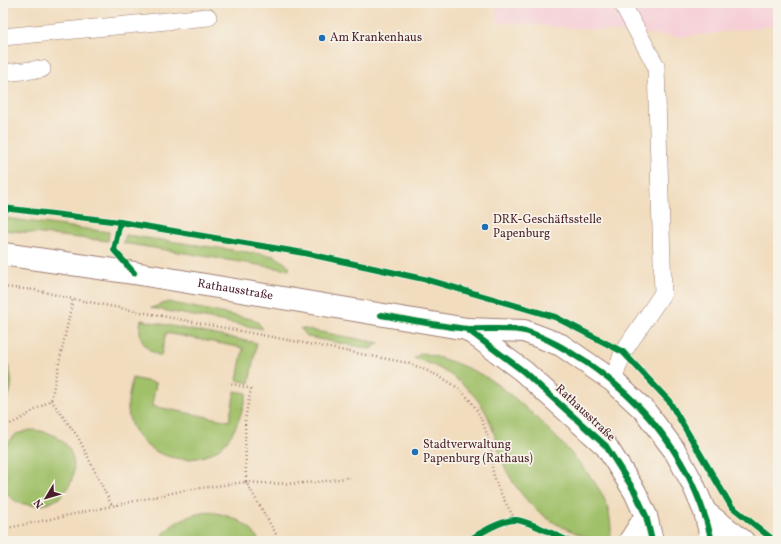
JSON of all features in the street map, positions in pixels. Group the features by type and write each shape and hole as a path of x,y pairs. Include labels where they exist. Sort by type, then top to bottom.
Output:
{"street":[{"name":"Rathausstraße","path":"3,254 134,273 467,329 524,331 561,345 613,381 645,412 675,451 693,484 705,512 712,541"},
{"name":"Rathausstraße","path":"467,329 523,371 606,446 635,492 646,516 652,541"},
{"path":"705,512 743,541"},
{"path":"630,541 646,516"}],"lane":[{"path":"613,381 623,352 663,293 656,66 622,3"},
{"path":"3,37 208,17"},
{"path":"3,73 42,69"}],"path":[{"path":"3,287 35,290 73,299 408,364 438,374 462,390 481,417 490,446 494,477 515,520"},
{"path":"3,427 19,420 51,400 73,299"},
{"path":"230,383 251,389 245,419 246,482 280,541"},
{"path":"51,400 78,437 112,506"},
{"path":"3,529 186,490 246,482 286,485 323,483 350,477"}],"shaded area":[{"path":"495,3 778,3 778,25 684,37 497,22"}],"green space":[{"path":"3,218 109,232 108,241 3,230"},
{"path":"126,235 275,256 289,266 289,270 123,243"},
{"path":"168,302 256,320 263,329 151,308"},
{"path":"141,320 257,343 249,383 237,380 243,348 166,333 161,356 146,347 143,342 140,332"},
{"path":"300,328 379,343 370,349 308,337"},
{"path":"422,353 453,362 482,375 512,396 548,428 580,464 602,494 610,517 610,541 592,539 556,524 546,518 529,502 514,483 503,463 488,417 479,401 463,385 445,372 435,366 414,358"},
{"path":"3,357 11,375 11,387 7,399 3,405"},
{"path":"132,378 156,383 152,406 229,421 235,391 247,393 241,414 232,434 223,445 210,454 195,458 179,459 164,455 150,448 139,437 131,424 128,401"},
{"path":"30,430 51,434 65,444 72,457 74,472 69,487 59,498 44,505 24,504 12,499 3,488 2,484 3,448 16,434"},
{"path":"210,512 232,517 238,520 255,534 259,541 159,541 163,534 181,520"}],"cycle path":[{"path":"3,208 120,222"},
{"path":"134,273 114,250 120,222 304,253 428,280 555,317 623,352 669,401 731,506 771,538 771,541"},
{"path":"381,315 435,325 468,329 504,329 525,331 565,349 587,363 610,380 631,399 667,440 694,487 704,513 712,541"},
{"path":"467,329 523,371 606,446 635,492 646,516 652,541"},
{"path":"468,541 498,524 511,520 521,521 535,526 568,541"}],"place":[{"name":"Am Krankenhaus","path":"322,38"},
{"name":"DRK-Geschäftsstelle Papenburg","path":"485,227"},
{"name":"Stadtverwaltung Papenburg (Rathaus)","path":"415,452"}]}
